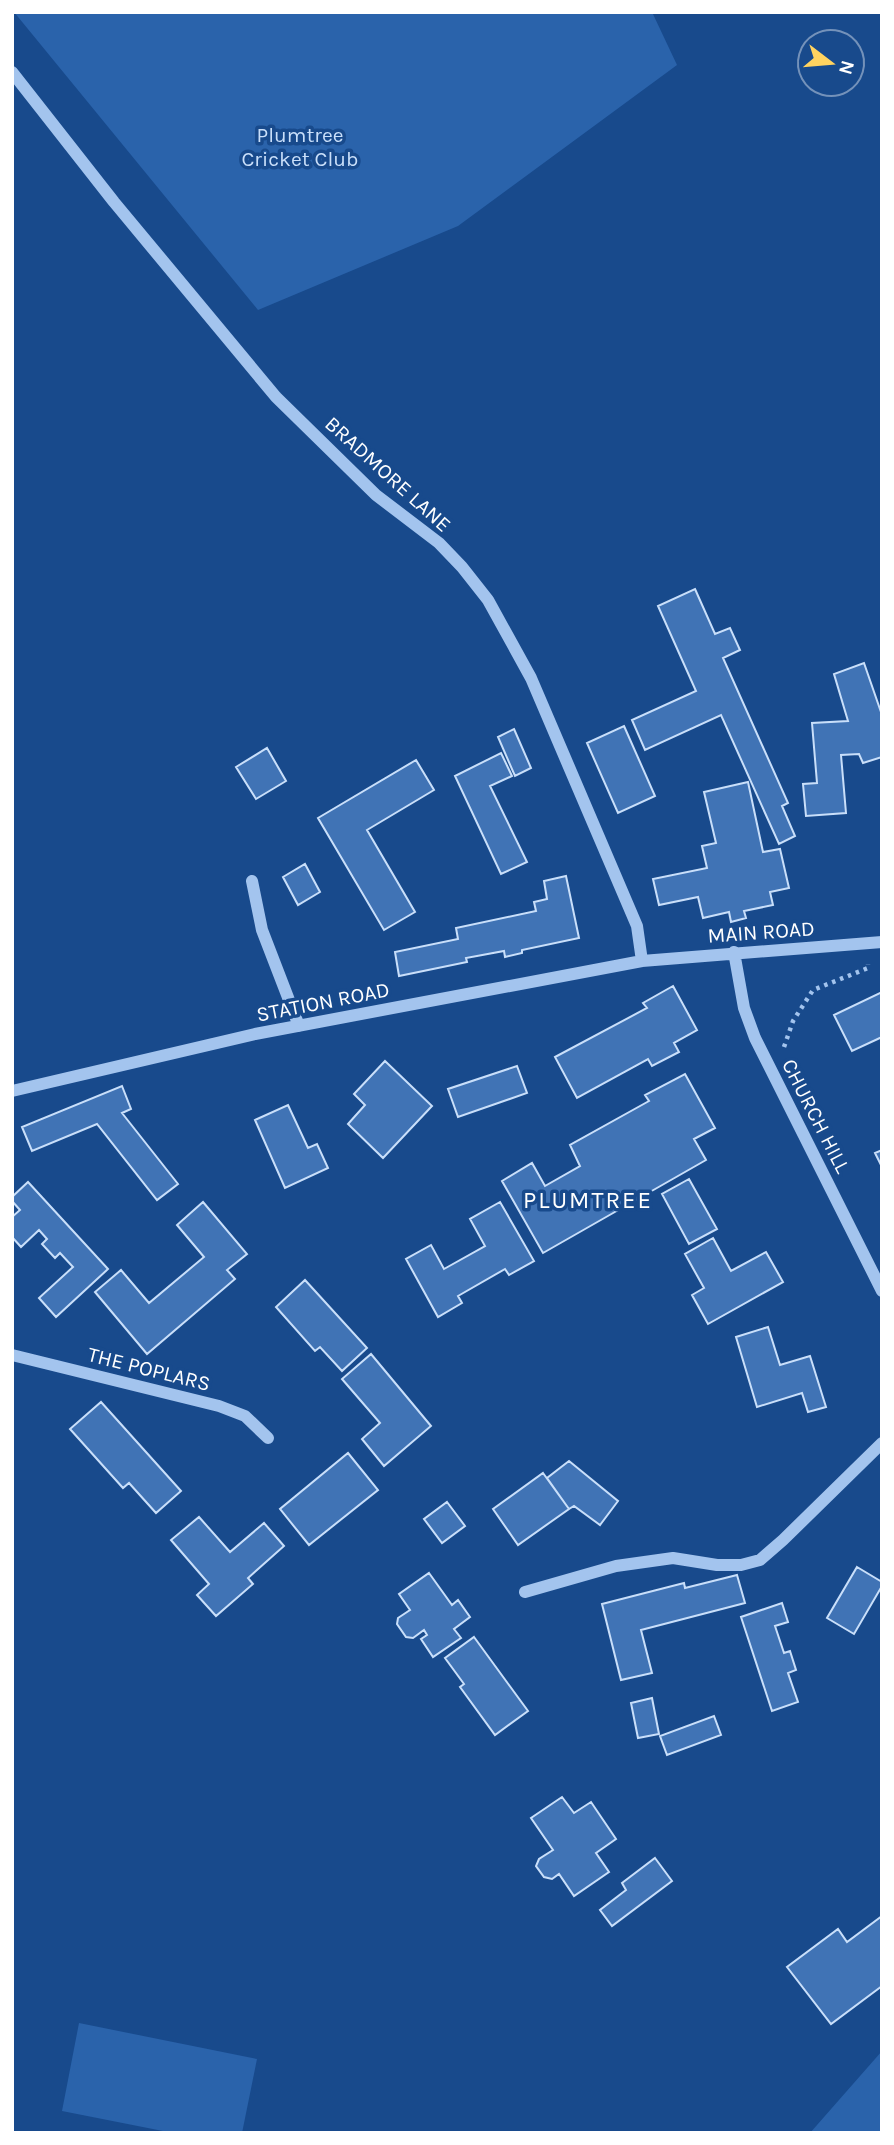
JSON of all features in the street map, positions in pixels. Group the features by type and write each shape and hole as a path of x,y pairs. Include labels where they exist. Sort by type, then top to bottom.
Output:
{"street":[{"name":"BRADMORE LANE","path":"12,72 114,202 276,397 376,495 439,543 488,600 531,678 637,926 642,961"},
{"path":"252,881 262,930 299,1026"},
{"name":"MAIN ROAD","path":"642,961 877,943"},
{"name":"CHURCH HILL","path":"734,953 744,1008 773,1074 882,1291"},
{"name":"STATION ROAD","path":"12,1091 255,1034 642,961"},
{"name":"THE POPLARS","path":"12,1355 219,1406 245,1416 268,1438"},
{"path":"525,1592 616,1566 673,1558 717,1565 741,1565 760,1560 882,1443"}],"path":[{"path":"773,1074 793,1021 813,990 868,968 877,943"}],"green space":[{"name":"Plumtree Cricket Club","path":"14,12 652,12 677,65 458,226 258,310"},
{"path":"79,2023 257,2059 242,2133 173,2133 62,2111"},
{"path":"882,2051 882,2133 810,2133"}],"building":[{"path":"695,589 715,634 730,628 740,650 723,658 788,803 782,806 795,836 779,844 721,715 645,750 632,720 696,691 658,606"},
{"path":"864,663 882,715 882,757 863,763 859,754 841,755 846,813 806,816 803,784 817,783 812,723 848,721 834,674"},
{"path":"624,726 655,796 618,813 587,743"},
{"path":"514,729 531,768 515,776 498,737"},
{"path":"267,748 286,781 256,799 236,767"},
{"path":"501,753 512,776 490,786 527,862 501,874 455,776"},
{"path":"416,760 434,790 367,830 415,912 384,930 318,818"},
{"path":"748,782 763,852 780,849 789,888 770,892 773,905 744,911 746,918 731,922 729,912 703,918 698,897 659,905 653,879 707,868 702,846 716,843 704,792"},
{"path":"305,864 320,892 298,905 283,877"},
{"path":"566,876 579,938 522,950 522,953 505,957 504,951 466,958 467,962 399,976 395,952 458,939 456,928 536,911 534,902 547,899 544,881"},
{"path":"673,986 697,1030 674,1043 679,1052 652,1066 648,1059 577,1098 555,1057 647,1008 643,1003"},
{"path":"882,992 882,1037 852,1051 834,1015"},
{"path":"385,1061 432,1106 383,1158 348,1124 365,1105 354,1094"},
{"path":"517,1066 527,1093 458,1117 448,1089"},
{"path":"685,1074 715,1128 694,1139 706,1160 543,1253 502,1181 532,1163 545,1186 580,1166 570,1145 649,1101 645,1095"},
{"path":"122,1086 131,1109 122,1113 178,1184 157,1200 97,1124 32,1151 22,1127"},
{"path":"288,1105 308,1148 317,1144 328,1168 285,1188 255,1120"},
{"path":"882,1150 882,1167 875,1153"},
{"path":"689,1179 717,1229 689,1244 662,1194"},
{"path":"28,1182 108,1269 56,1317 39,1298 73,1267 60,1253 55,1258 42,1244 47,1239 39,1230 21,1247 12,1237 12,1217 20,1210 12,1197"},
{"path":"203,1202 247,1254 227,1270 235,1279 147,1354 95,1292 121,1270 149,1303 204,1257 177,1225"},
{"path":"500,1202 534,1261 509,1275 505,1269 458,1296 462,1303 438,1317 406,1259 431,1245 444,1269 485,1246 470,1219"},
{"path":"713,1238 731,1271 766,1252 783,1282 708,1324 692,1295 704,1288 685,1254"},
{"path":"305,1280 367,1348 342,1371 320,1347 315,1351 276,1307"},
{"path":"768,1327 780,1365 810,1356 826,1407 808,1412 802,1393 757,1407 736,1337"},
{"path":"371,1354 431,1426 384,1466 362,1439 380,1423 342,1379"},
{"path":"101,1402 181,1491 156,1513 129,1483 123,1488 70,1429"},
{"path":"348,1453 378,1490 309,1545 280,1509"},
{"path":"569,1461 618,1501 600,1525 574,1506 569,1509 547,1478"},
{"path":"543,1473 569,1509 518,1545 493,1509"},
{"path":"447,1502 465,1526 442,1543 424,1519"},
{"path":"199,1517 230,1552 264,1523 284,1546 248,1578 253,1584 216,1616 197,1595 209,1584 171,1540"},
{"path":"857,1567 882,1582 882,1586 854,1634 827,1618"},
{"path":"429,1573 452,1605 458,1600 470,1617 454,1629 461,1638 433,1657 421,1639 427,1635 424,1630 413,1638 406,1637 397,1624 398,1618 410,1610 399,1594"},
{"path":"737,1575 745,1603 641,1630 652,1673 621,1680 602,1604 684,1583 685,1588"},
{"path":"782,1603 788,1622 775,1626 784,1653 790,1651 796,1670 788,1673 798,1702 772,1711 741,1617"},
{"path":"474,1637 528,1711 495,1735 460,1687 464,1684 445,1658"},
{"path":"652,1698 659,1734 638,1738 631,1703"},
{"path":"714,1716 721,1735 667,1755 660,1736"},
{"path":"562,1797 574,1813 591,1802 616,1839 596,1853 609,1872 574,1896 559,1874 552,1879 544,1877 536,1866 539,1859 553,1850 531,1818"},
{"path":"655,1858 672,1881 612,1926 600,1910 626,1890 622,1883"},
{"path":"882,1916 882,1986 831,2024 787,1967 838,1929 847,1942"}],"district":[{"name":"PLUMTREE","path":"588,1200"}]}
